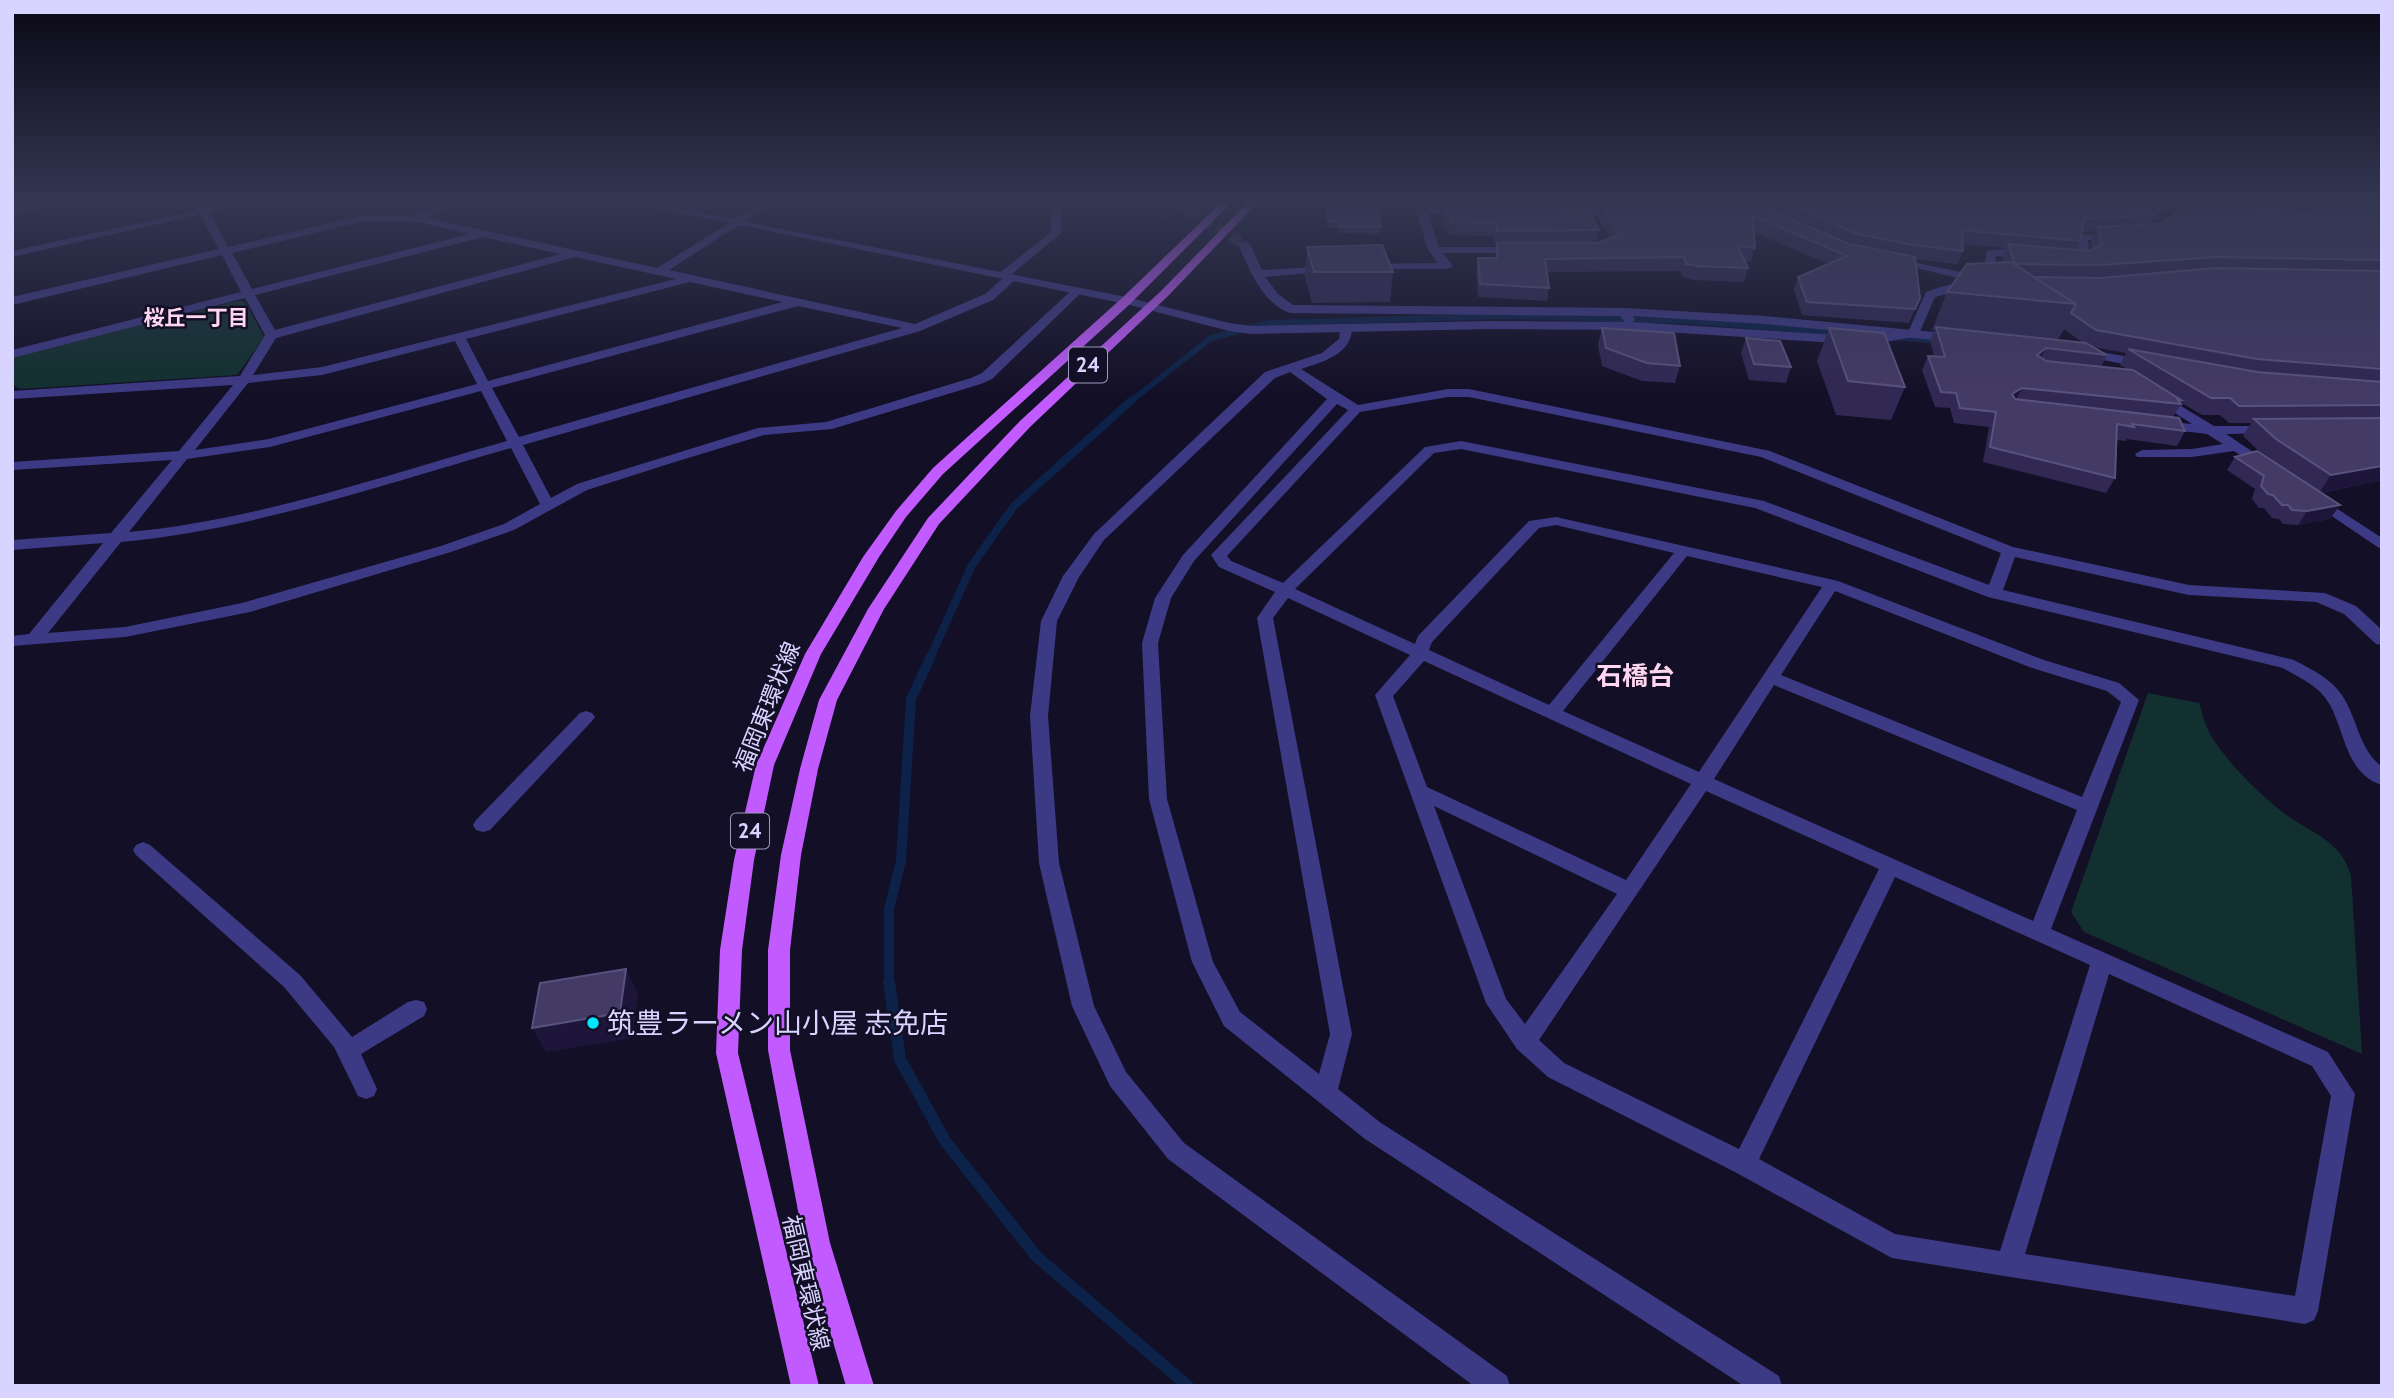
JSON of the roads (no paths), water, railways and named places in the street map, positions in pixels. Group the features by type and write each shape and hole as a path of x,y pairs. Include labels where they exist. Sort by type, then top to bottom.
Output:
{"main road":[{"name":"福岡東環状線","path":"805,1386 727,1053 731,950 744,860 765,765 813,654 870,557 901,514 938,471 1163,264"},
{"name":"福岡東環状線","path":"860,1386 817,1243 779,1050 779,950 791,855 808,769 828,700 883,598 933,521 1026,424 1192,264"}],"street":[{"path":"12,301 169,264"},
{"path":"233,264 271,335"},
{"path":"12,354 364,264"},
{"path":"33,640 244,380 271,335 537,264"},
{"path":"623,264 916,328"},
{"path":"658,272 670,264"},
{"path":"945,264 1252,330 1491,325 1633,326 1869,341 1914,333"},
{"path":"12,545 203,529 258,516 916,328 989,297 1021,264"},
{"path":"1253,264 1275,300 1290,309 1624,312 1765,320 1966,339"},
{"path":"1361,267 1447,266 1446,264"},
{"path":"1906,264 1965,276 1995,288"},
{"path":"1992,264 1995,288"},
{"path":"1258,274 1348,267"},
{"path":"12,395 244,380 321,371 691,279"},
{"path":"1914,333 1930,295 1952,288 1995,288"},
{"path":"12,641 125,632 244,608 446,549 509,527 547,504 608,478 762,431 827,426 976,381 987,376 1077,291"},
{"path":"12,466 182,455 270,443 797,302"},
{"path":"1624,312 1633,326"},
{"path":"1346,330 1345,340 1326,355 1270,375 1099,537 1071,576 1049,621 1039,716 1049,863 1083,1006 1118,1079 1176,1151 1497,1386"},
{"path":"459,337 547,504"},
{"path":"2118,373 2075,349 2165,367"},
{"path":"1292,368 1356,409"},
{"path":"2141,386 2277,473"},
{"path":"2039,932 2130,700 2113,687 2038,664 1832,584 1556,521 1534,524 1424,640 1421,653 1413,665 1384,695 1497,1003 1525,1042 1556,1070 1744,1164 1892,1246 2305,1311 2343,1094 2320,1059 1890,866 1552,713 1421,653 1285,590 1225,564 1219,555 1356,409 1448,393 1469,393 1765,454 2009,551 2189,590 2319,597 2350,610 2382,640"},
{"path":"1335,398 1188,558 1163,598 1150,643 1157,799 1203,962 1232,1019 1373,1130 1769,1386"},
{"path":"2146,424 2213,430 2291,429"},
{"path":"1326,1091 1341,1034 1265,618 1285,590 1430,450 1461,445 1759,504 1994,593 2288,664 2318,680 2337,701 2360,759 2382,778"},
{"path":"2142,454 2192,453 2237,446"},
{"path":"2299,488 2382,545"},
{"path":"1552,713 1683,551"},
{"path":"1994,593 2009,551"},
{"path":"1525,1042 1630,891 1832,584"},
{"path":"1771,677 2088,807"},
{"path":"483,825 586,717"},
{"path":"1419,791 1630,891"},
{"path":"142,850 292,981 342,1040 366,1089"},
{"path":"1744,1164 1890,866"},
{"path":"2010,1264 2102,960"},
{"path":"347,1051 416,1009"}],"waterway":[{"path":"1131,401 1211,338 1269,323 1511,316 1689,321 1839,333"},
{"path":"1895,337 1940,341"},
{"path":"930,658 972,565 1014,506 1133,399"},
{"path":"889,982 889,909 901,861 911,699 931,656"},
{"path":"889,982 900,1059 945,1141 1037,1257 1188,1386"}],"place":[{"name":"筑豊ラーメン山小屋 志免店","path":"593,1023"}],"district":[{"name":"桜丘一丁目","path":"196,318"},
{"name":"石橋台","path":"1635,676"}]}
